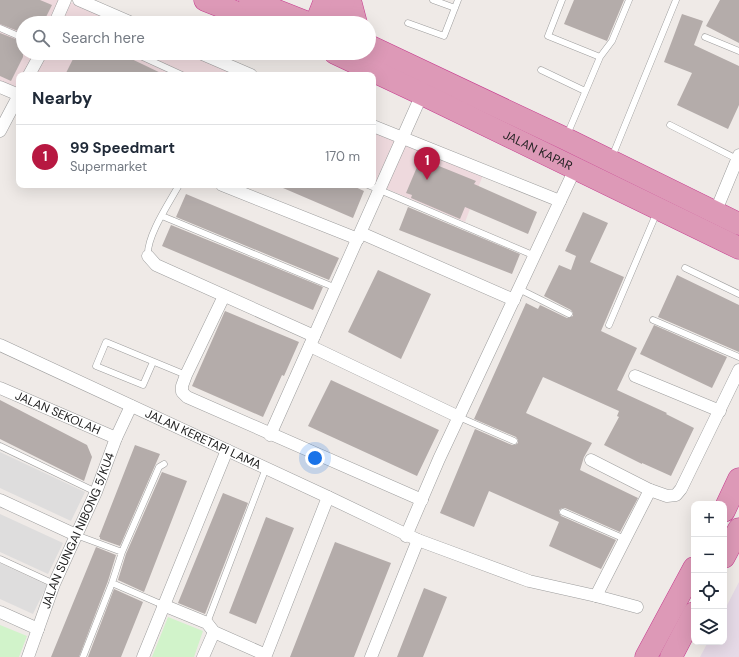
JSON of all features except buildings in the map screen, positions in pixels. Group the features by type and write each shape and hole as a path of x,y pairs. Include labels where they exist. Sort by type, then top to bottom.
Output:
{"highway":[{"path":"205,0 245,16"},
{"path":"252,0 290,0"},
{"path":"252,0 291,16"},
{"path":"318,16 324,0"},
{"path":"338,16 344,0"},
{"path":"350,0 354,16"},
{"name":"JALAN KAPAR","path":"376,47 566,138 739,224"},
{"name":"JALAN KAPAR","path":"350,60 375,72"},
{"name":"JALAN KAPAR","path":"376,72 739,248"},
{"path":"727,505 739,479"},
{"path":"727,551 739,529"},
{"path":"646,657 691,573"},
{"path":"671,657 691,620"}],"street":[{"path":"58,16 65,0"},
{"path":"79,0 116,16"},
{"path":"31,72 37,60"},
{"path":"213,60 236,72"},
{"path":"0,87 16,94"},
{"path":"270,434 422,94"},
{"path":"0,131 16,101"},
{"path":"376,127 560,202"},
{"path":"715,212 738,158"},
{"path":"371,657 412,538 422,500 516,294 576,168"},
{"path":"230,188 516,294"},
{"path":"148,256 156,265 224,296 459,417"},
{"path":"224,296 186,375 182,386 182,392 187,397 422,500"},
{"name":"JALAN KERETAPI LAMA","path":"0,345 328,497 412,538 530,581 637,607"},
{"path":"591,460 650,490 667,496 676,495 681,489 739,370"},
{"path":"635,376 720,411"},
{"name":"JALAN SEKOLAH","path":"0,388 116,438"},
{"name":"JALAN SUNGAI NIBONG 5/KU4","path":"28,657 54,584 96,492 116,438 131,406"},
{"path":"143,657 227,450"},
{"path":"596,596 650,490"},
{"path":"164,605 267,656 328,497"},
{"path":"0,500 76,535"},
{"path":"0,612 38,628"},
{"path":"203,657 211,627"}],"lane":[{"path":"433,0 455,8"},
{"path":"408,23 444,36 458,0"},
{"path":"562,0 548,36 600,57"},
{"path":"566,138 600,57 612,41 629,0"},
{"path":"611,161 676,0"},
{"path":"0,28 16,35"},
{"path":"705,37 739,51"},
{"path":"149,60 175,72"},
{"path":"541,70 585,91"},
{"path":"670,124 738,158"},
{"path":"148,256 147,248 151,236 177,188"},
{"path":"375,188 535,256"},
{"path":"609,325 659,209"},
{"path":"162,216 336,288"},
{"path":"685,268 739,294"},
{"path":"516,294 569,314"},
{"path":"653,320 739,357"},
{"path":"153,362 143,385 96,366 106,342 186,375"},
{"path":"459,417 514,441"},
{"path":"0,446 96,492"},
{"path":"83,657 112,583 122,552 159,467 164,464"},
{"path":"211,627 266,468"},
{"path":"563,512 625,539"},
{"path":"76,535 122,552"},
{"path":"0,559 54,584"},
{"path":"112,583 164,605"}],"shaded area":[{"path":"0,0 66,0 102,16 16,16 16,60 203,60 230,72 16,72 16,90 0,82"},
{"path":"376,132 483,175 465,222 376,184"},
{"path":"0,452 85,492 71,521 0,488"},
{"path":"0,514 63,543 48,574 0,552"},
{"path":"0,563 47,585 33,614 0,599"},
{"path":"739,582 739,657 700,657 706,645 727,645 727,605"}],"green space":[{"path":"168,617 203,631 194,657 152,657"},
{"path":"0,625 27,636 19,657 0,657"}],"place":[{"name":"99 Speedmart","path":"427,180"}]}
